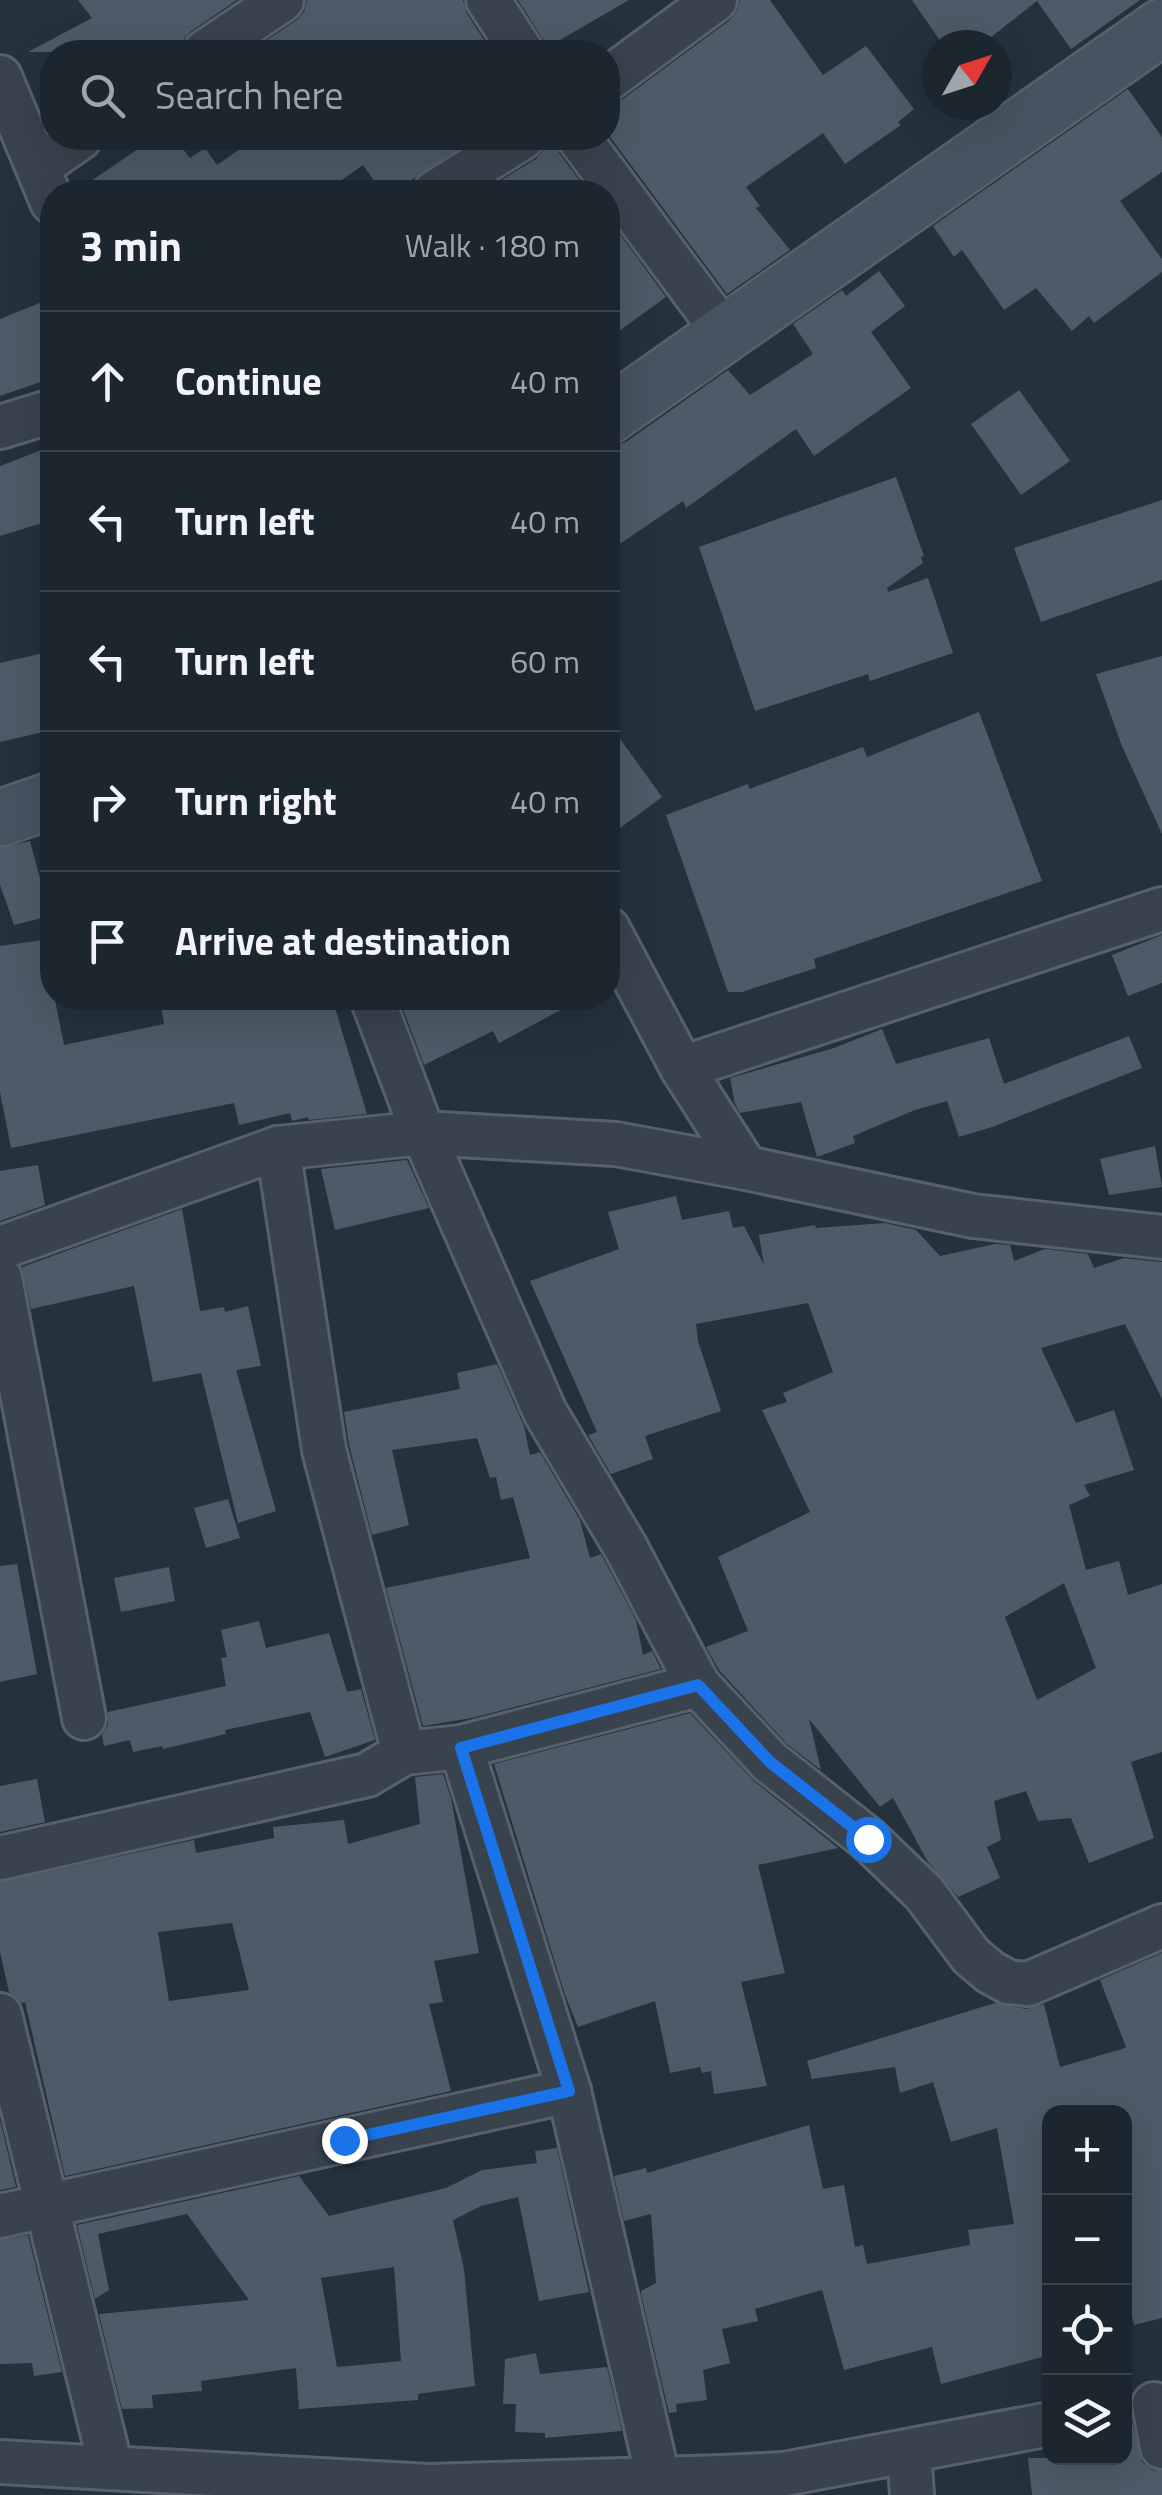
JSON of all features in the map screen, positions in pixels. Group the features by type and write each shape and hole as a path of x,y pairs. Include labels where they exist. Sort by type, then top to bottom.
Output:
{"main road":[{"path":"620,408 1162,27"},
{"path":"0,818 40,804"}],"street":[{"path":"223,40 282,0"},
{"path":"488,0 514,40"},
{"path":"620,69 714,0"},
{"path":"0,77 43,180"},
{"path":"49,180 71,150"},
{"path":"454,180 503,150"},
{"path":"588,150 610,180"},
{"path":"620,193 725,334"},
{"path":"0,428 40,415"},
{"path":"682,1068 1162,909"},
{"path":"620,952 682,1068 746,1168"},
{"path":"377,1010 423,1133 545,1412 626,1548 698,1685 770,1762 868,1839 924,1893 971,1956 1008,1982 1028,1984 1162,1926"},
{"path":"0,1248 278,1148 423,1133 616,1144 973,1216 1162,1237"},
{"path":"278,1148 324,1450 404,1753"},
{"path":"0,1278 84,1718"},
{"path":"0,1858 367,1775 404,1753 461,1748 698,1685"},
{"path":"461,1748 569,2091 658,2478"},
{"path":"0,2014 112,2468"},
{"path":"0,2216 569,2091"},
{"path":"1147,2406 1162,2447"},
{"path":"0,2462 112,2468 176,2484 430,2490 658,2478 723,2486 1042,2426"},
{"path":"908,2451 912,2495"}],"building":[{"path":"78,0 237,0 183,40 51,40 92,18"},
{"path":"307,0 463,0 484,40 267,40 304,12"},
{"path":"518,0 629,0 560,40 544,40"},
{"path":"740,0 770,0 823,75 866,46 914,109 898,122 901,125 845,164 823,133 746,187 760,206 756,208 790,250 727,294 620,150 620,100 737,11"},
{"path":"912,0 1140,0 1071,49 1037,1 1000,30 933,30"},
{"path":"1128,89 1162,137 1162,172 1120,201 1162,259 1162,272 1094,323 1089,316 1072,331 1036,288 1004,310 962,250 954,257 933,226"},
{"path":"136,150 184,150 190,158 206,150 217,165 239,150 457,150 411,180 374,180 363,165 342,180 93,180"},
{"path":"558,150 579,180 502,180 536,159 543,151"},
{"path":"620,234 666,297 620,330"},
{"path":"879,271 905,306 871,332 911,388 814,456 796,429 686,508 683,501 620,544 620,444 728,370 750,395 813,354 793,324 842,290 846,296"},
{"path":"40,303 40,382 0,396 0,319"},
{"path":"1019,390 1070,461 1021,495 971,424"},
{"path":"40,451 40,524 0,536 0,466"},
{"path":"896,477 924,556 923,563 887,588 888,592 928,578 953,653 870,681 868,674 755,711 699,547"},
{"path":"1162,500 1162,580 1041,622 1014,548"},
{"path":"40,654 40,733 0,742 0,663"},
{"path":"1162,656 1162,834 1122,746 1096,674"},
{"path":"979,712 1042,881 814,959 816,968 742,992 728,992 666,815 863,747 867,757"},
{"path":"620,739 662,797 620,828"},
{"path":"30,841 40,878 40,918 14,925 0,885 0,848"},
{"path":"1162,935 1162,983 1128,996 1112,955"},
{"path":"40,940 40,1010 57,1010 64,1045 164,1024 162,1010 336,1010 367,1114 292,1121 290,1113 239,1125 234,1103 11,1148 0,1092 0,946"},
{"path":"403,1010 561,1010 499,1043 493,1031 424,1065"},
{"path":"882,1029 896,1064 989,1038 1004,1084 1129,1036 1142,1068 959,1137 947,1101 853,1136 855,1143 817,1157 801,1102 740,1113 735,1104 730,1078 834,1048"},
{"path":"1155,1146 1162,1187 1109,1195 1100,1159"},
{"path":"407,1160 429,1208 335,1230 321,1169"},
{"path":"38,1165 45,1205 0,1221 0,1171"},
{"path":"676,1196 682,1220 729,1211 733,1228 744,1226 764,1265 759,1235 815,1225 816,1228 885,1223 916,1230 940,1256 995,1244 1010,1245 1014,1261 1045,1249 1088,1254 1094,1268 1124,1258 1162,1262 1162,1399 1125,1324 1041,1348 1076,1423 1114,1410 1134,1470 1084,1485 1090,1496 1069,1505 1086,1570 1119,1561 1128,1595 1162,1584 1162,1752 1131,1762 1154,1838 1089,1863 1071,1818 1038,1821 1026,1791 994,1801 1001,1840 987,1847 1000,1878 958,1897 928,1862 893,1798 880,1807 809,1719 821,1770 787,1744 719,1670 706,1647 748,1631 718,1557 810,1512 762,1410 787,1402 783,1393 833,1372 808,1303 696,1324 721,1411 645,1436 653,1459 611,1474 588,1435 597,1432 530,1281 619,1249 608,1212","holes":["1064,1583 1096,1668 1037,1700 1005,1617"]},
{"path":"182,1209 200,1311 224,1307 225,1312 248,1306 261,1366 236,1370 276,1511 238,1523 201,1373 153,1382 134,1286 31,1309 22,1267"},
{"path":"497,1364 524,1426 530,1455 540,1452 580,1520 590,1558 601,1554 636,1620 643,1655 652,1651 661,1669 472,1718 423,1726 386,1588 530,1558 513,1497 501,1500 496,1477 490,1478 477,1438 392,1450 409,1525 372,1535 344,1412 460,1389 457,1373"},
{"path":"228,1499 240,1538 206,1548 194,1508"},
{"path":"17,1564 37,1674 0,1682 0,1566"},
{"path":"169,1567 175,1601 121,1612 114,1578"},
{"path":"259,1621 266,1648 329,1633 347,1692 361,1689 375,1740 325,1757 310,1712 225,1730 226,1734 163,1749 162,1746 133,1752 130,1740 104,1746 102,1735 108,1725 108,1712 226,1686 221,1658 227,1657 221,1630"},
{"path":"690,1713 754,1781 838,1848 758,1865 785,1973 741,1982 767,2086 714,2094 711,2071 702,2073 700,2067 670,2073 655,2001 578,2027 494,1764"},
{"path":"443,1774 451,1798 479,1953 434,1961 443,2002 429,2004 451,2091 65,2176 25,2002 9,1992 0,1952 0,1882 194,1840 196,1853 274,1838 273,1827 344,1820 348,1844 420,1824 415,1777","holes":["232,1923 249,1990 169,2001 158,1932"]},
{"path":"37,1779 45,1822 0,1832 0,1786"},
{"path":"1162,1953 1162,2318 1134,2325 1132,2316 1132,2105 1042,2105 1042,2357 941,2384 932,2347 844,2370 822,2290 755,2309 758,2321 722,2329 730,2363 703,2370 707,2400 676,2404 677,2412 669,2413 641,2294 656,2283 651,2214 624,2221 614,2176 646,2168 647,2173 809,2125 823,2189 844,2185 855,2247 863,2245 867,2264 970,2245 968,2230 1014,2224 997,2128 951,2142 933,2082 900,2093 895,2067 812,2079 807,2061 995,2003 1026,2009 1044,2004 1060,2067 1126,2047 1100,1980"},
{"path":"0,2120 16,2187 0,2190"},
{"path":"557,2148 589,2292 539,2301 518,2197 481,2206 453,2220 464,2269 475,2386 418,2394 418,2400 299,2409 296,2368 201,2381 202,2391 152,2395 153,2408 122,2409 99,2314 249,2300 187,2214 98,2234 109,2290 95,2299 77,2225 299,2176 329,2216 446,2188 482,2170 537,2163 535,2151","holes":["394,2267 401,2361 337,2367 321,2278"]},
{"path":"28,2235 62,2372 34,2376 32,2363 0,2364 0,2240"},
{"path":"536,2353 540,2374 607,2367 622,2431 545,2438 545,2433 515,2432 516,2404 503,2404 505,2359"},
{"path":"1132,2421 1142,2462 1162,2471 1162,2495 1032,2495 1028,2458 1042,2458 1042,2465 1132,2465"}],"route":[{"path":"344,2140 569,2091 461,1748 698,1685 770,1762 868,1839"}]}
